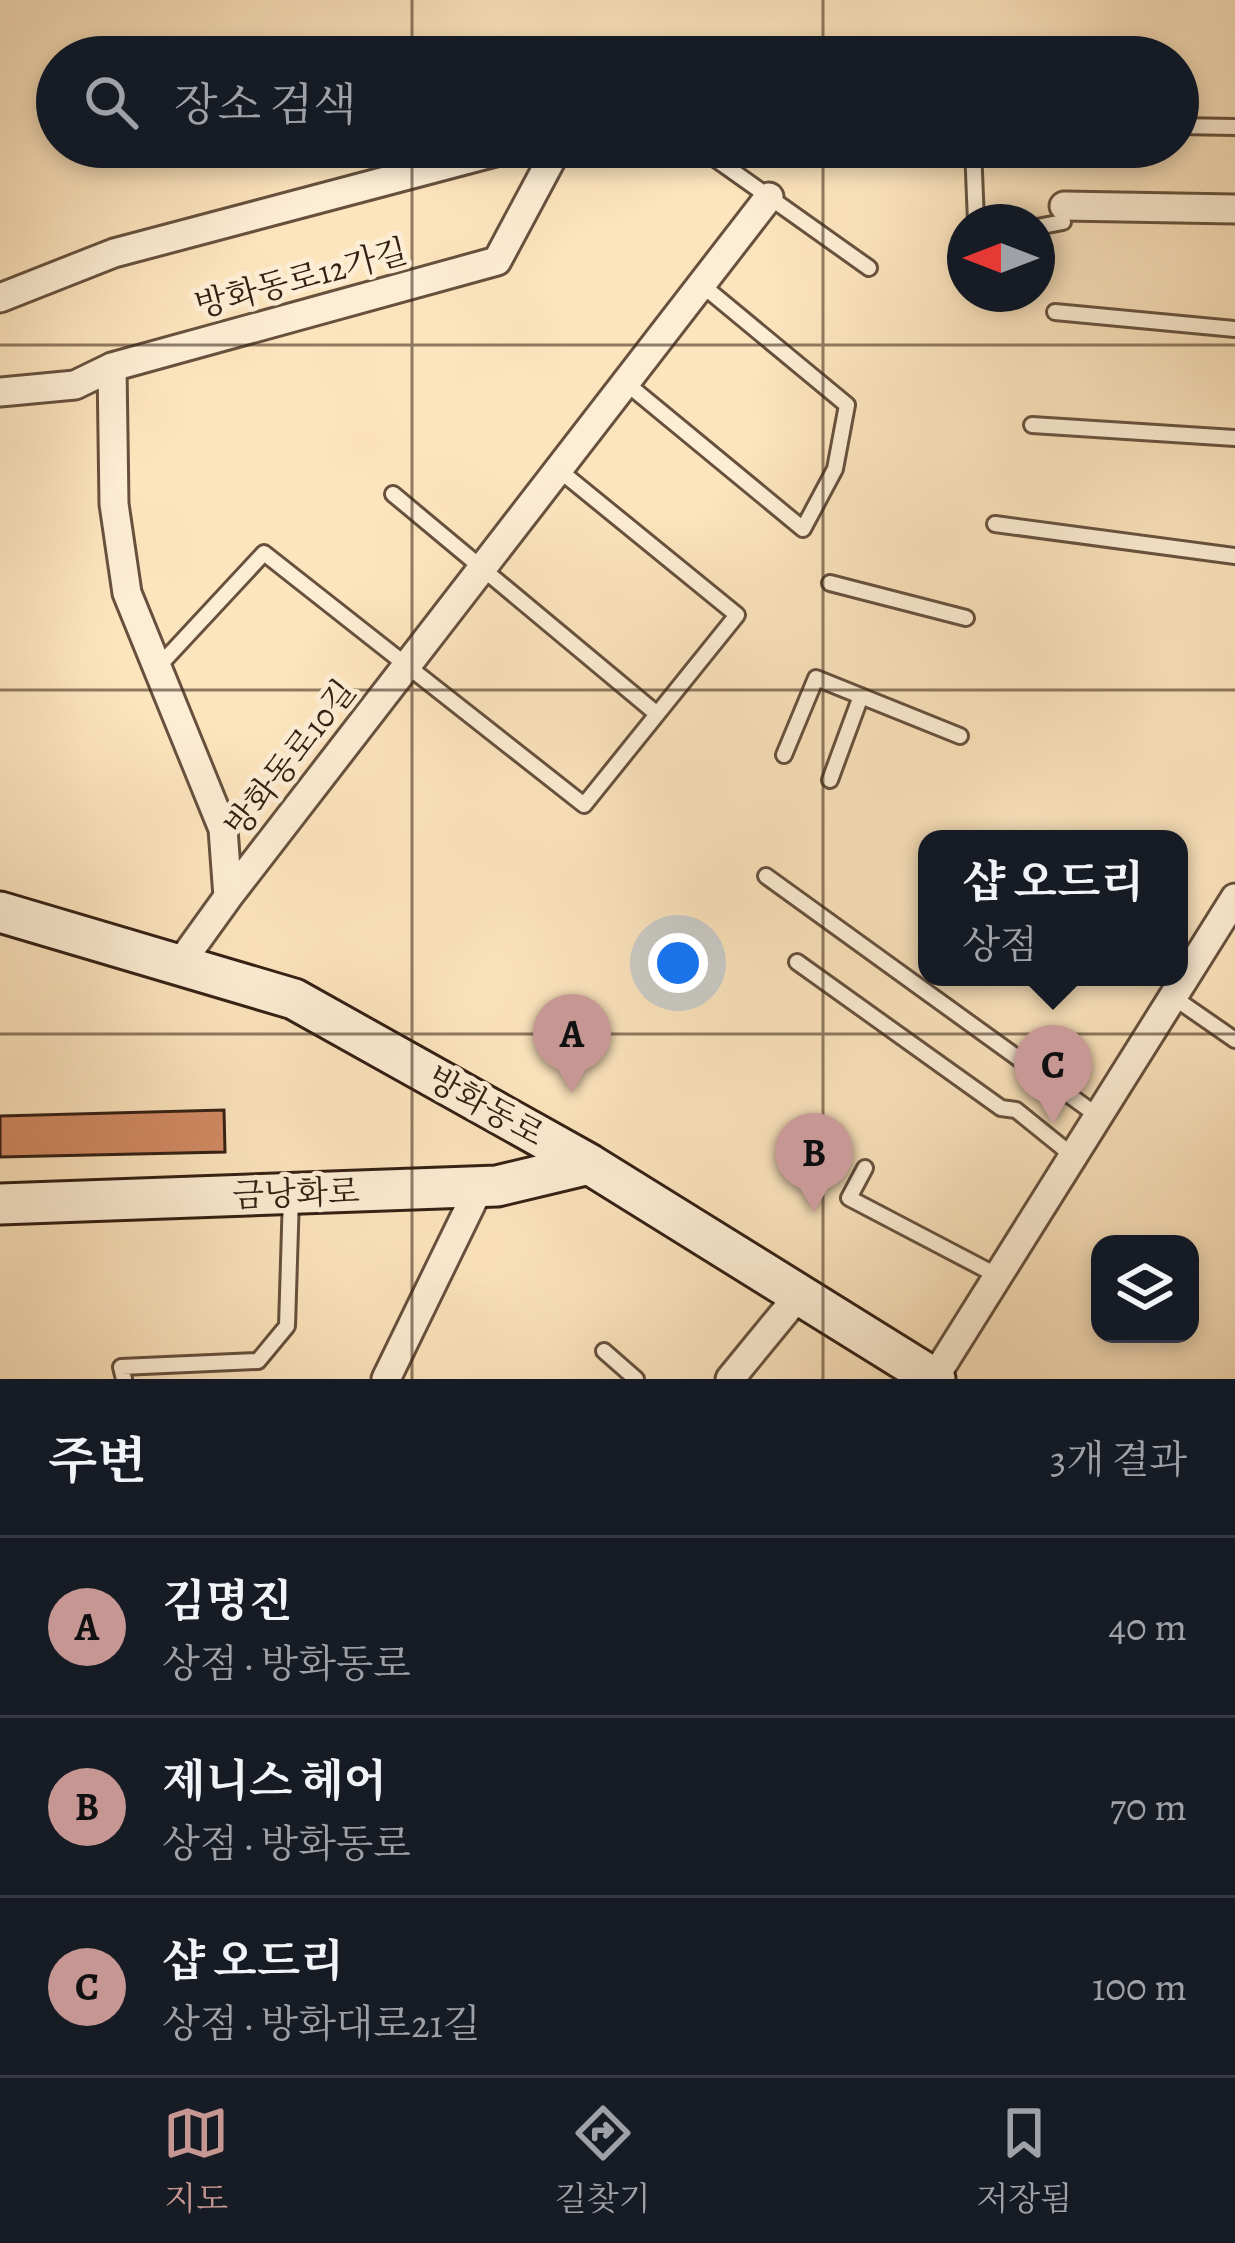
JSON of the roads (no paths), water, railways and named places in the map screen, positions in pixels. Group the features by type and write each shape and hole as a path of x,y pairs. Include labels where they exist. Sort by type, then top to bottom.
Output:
{"main road":[{"name":"방화동로","path":"0,912 294,999 589,1164 934,1378"},
{"name":"금낭화로","path":"0,1204 480,1186 589,1164"}],"street":[{"path":"0,298 114,253 435,168"},
{"name":"방화동로12가길","path":"0,392 75,385 112,367 496,261 547,168"},
{"name":"방화동로10길","path":"179,965 770,197"},
{"path":"1063,214 1235,209"},
{"name":"방화동로10길","path":"112,367 114,504 124,571 223,829 228,897"},
{"path":"1188,973 1235,898"},
{"path":"934,1378 1180,986"},
{"path":"386,1379 480,1186"},
{"path":"730,1379 799,1295"}],"lane":[{"path":"1199,126 1235,127"},
{"path":"728,168 869,268"},
{"path":"974,168 975,204"},
{"path":"1055,218 1063,214"},
{"path":"626,383 803,529 835,469 847,405 701,285"},
{"path":"1055,312 1235,328"},
{"path":"1032,425 1235,439"},
{"path":"158,668 264,553 584,805 737,615 559,470"},
{"path":"393,494 657,714"},
{"path":"995,524 1235,556"},
{"path":"830,583 966,619"},
{"path":"784,755 816,678 960,736"},
{"path":"830,780 861,696"},
{"path":"766,876 1098,1117"},
{"path":"796,962 1001,1108 1016,1110 1073,1156"},
{"path":"1173,997 1235,1040"},
{"path":"865,1168 848,1198 998,1276"},
{"path":"124,1379 121,1367 258,1360 287,1326 291,1194"},
{"path":"604,1351 636,1379"}],"place":[{"name":"김명진","path":"572,1093"},
{"name":"샵 오드리","path":"1053,1124"},
{"name":"제니스 헤어","path":"814,1212"}]}
